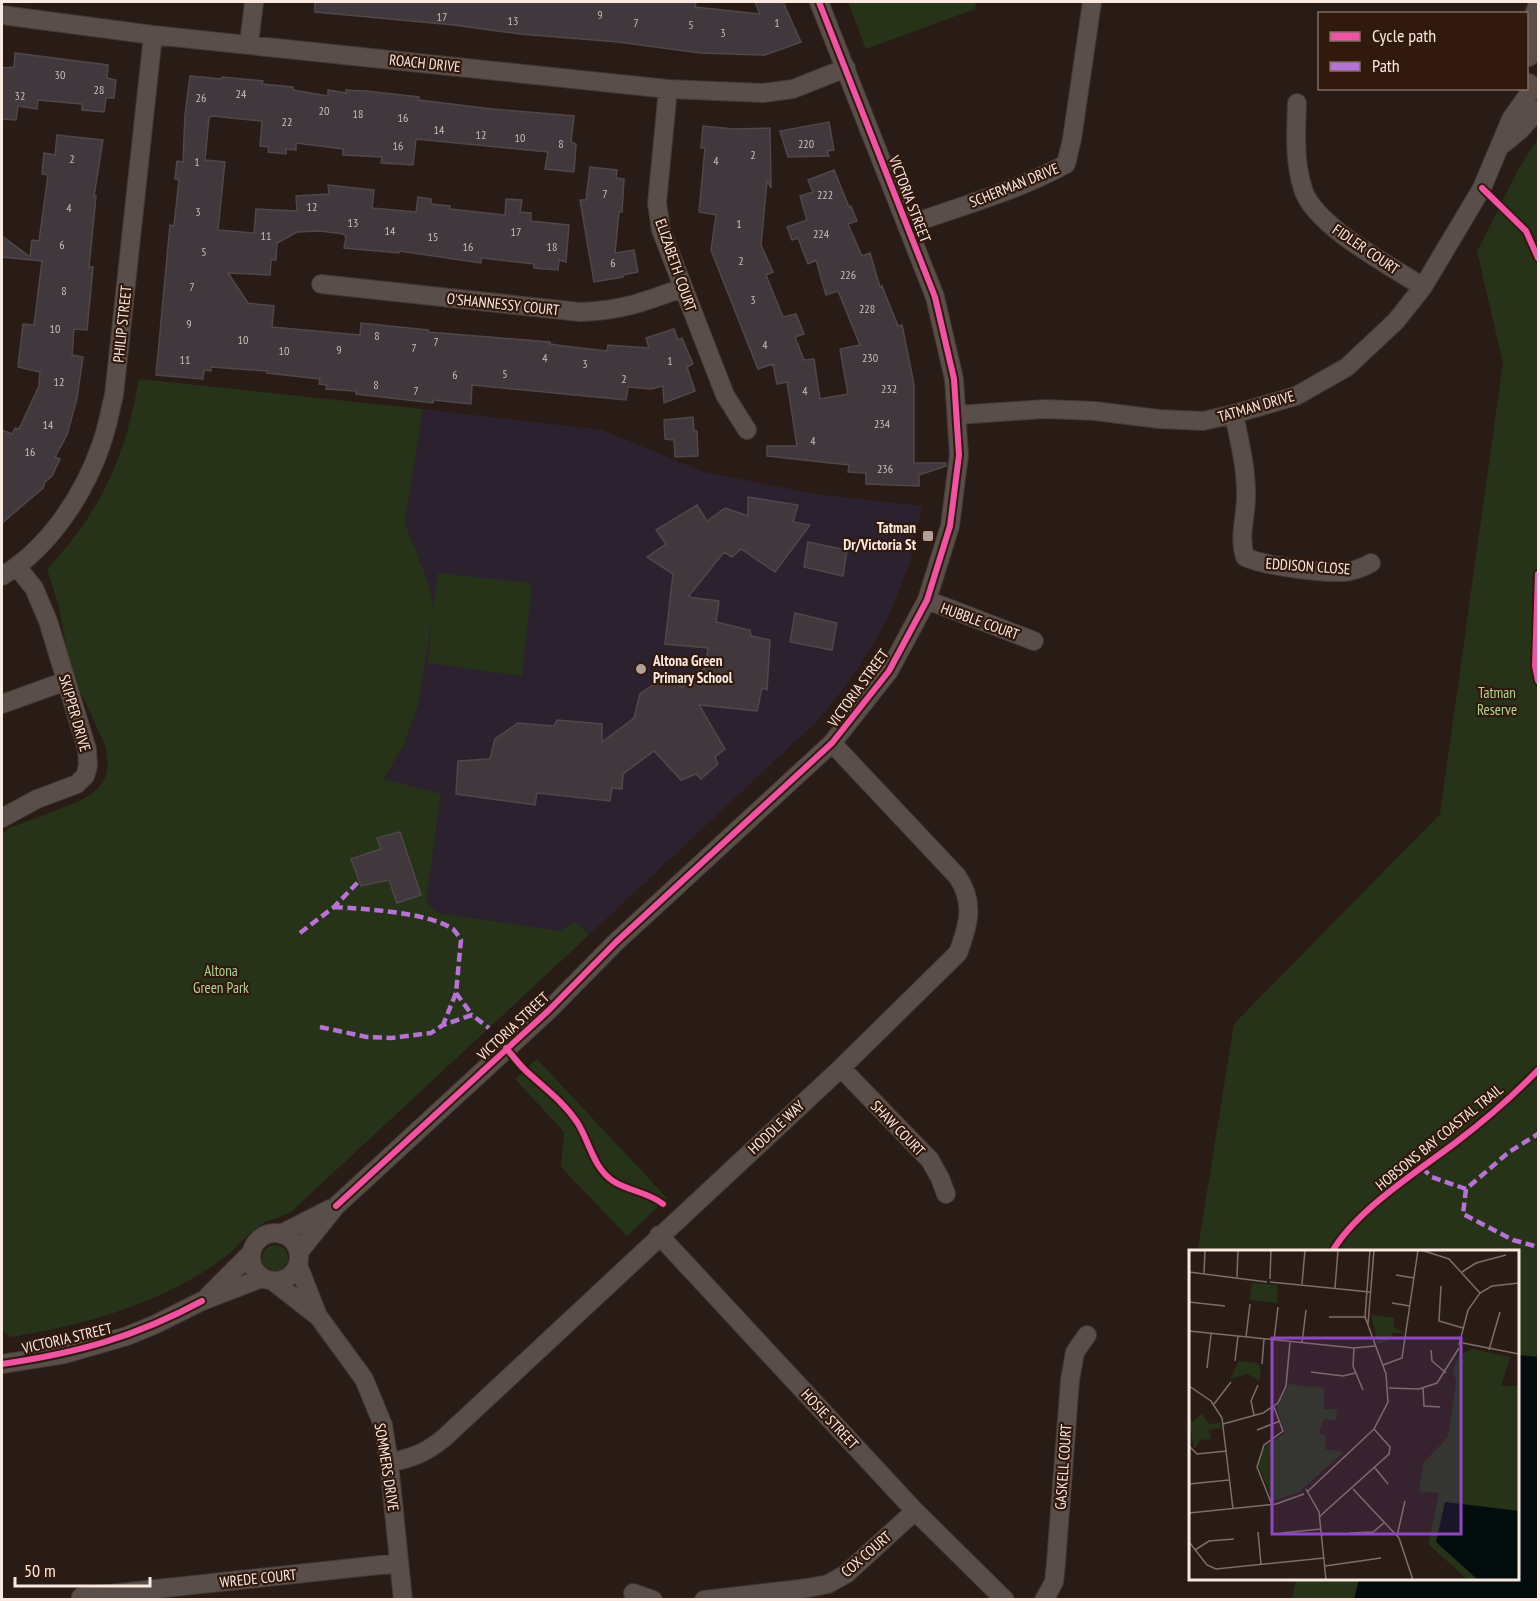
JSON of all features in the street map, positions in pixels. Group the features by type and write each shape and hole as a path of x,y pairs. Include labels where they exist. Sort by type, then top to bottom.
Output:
{"street":[{"path":"249,44 254,2"},
{"name":"VICTORIA STREET","path":"299,1258 336,1206 548,1011 616,942 832,743 889,671 927,600 950,526 959,455 954,379 935,297 819,2"},
{"name":"SCHERMAN DRIVE","path":"908,225 1045,176 1066,164 1072,139 1092,2"},
{"path":"1531,57 1533,15 1539,4"},
{"name":"ROACH DRIVE","path":"2,15 22,9 153,35 668,89 763,93 793,89 846,68"},
{"name":"PHILIP STREET","path":"9,572 48,537 81,491 102,444 114,395 153,35"},
{"name":"TATMAN DRIVE","path":"957,415 1045,409 1203,421 1296,396 1347,367 1396,321 1423,287 1482,188 1511,119 1524,104 1531,84"},
{"name":"ELIZABETH COURT","path":"668,89 657,203 661,230 725,395 747,430"},
{"name":"FIDLER COURT","path":"1297,103 1295,155 1303,192 1321,217 1347,238 1423,287"},
{"name":"TATMAN DRIVE","path":"1502,145 1539,110"},
{"name":"O'SHANNESSY COURT","path":"321,284 580,312 606,311 632,306 682,288"},
{"name":"EDDISON CLOSE","path":"1234,414 1244,461 1247,495 1242,545 1245,557 1255,562 1279,566 1343,572 1358,570 1371,563"},
{"name":"SKIPPER DRIVE","path":"2,818 37,799 77,784 85,776 88,766 87,749 48,621 34,588 9,572"},
{"name":"HUBBLE COURT","path":"927,600 1034,640"},
{"path":"2,704 66,681"},
{"name":"HODDLE WAY","path":"389,1463 414,1458 444,1438 659,1235 841,1068 958,953 964,938 970,904 966,889 957,876 832,743"},
{"name":"SHAW COURT","path":"841,1068 930,1160 946,1194"},
{"name":"VICTORIA STREET","path":"281,1234 336,1206"},
{"path":"268,1234 281,1234 292,1241 299,1258 289,1277 268,1280 252,1267 251,1253 253,1246 262,1237 268,1234"},
{"name":"HOSIE STREET","path":"659,1235 915,1511 1005,1599"},
{"name":"VICTORIA STREET","path":"202,1301 251,1253"},
{"name":"SOMMERS DRIVE","path":"299,1258 318,1316 364,1379 383,1425 403,1599"},
{"name":"VICTORIA STREET","path":"2,1364 65,1354 95,1346 154,1325 202,1301 268,1280"},
{"name":"SOMMERS DRIVE","path":"268,1280 318,1316"},
{"name":"GASKELL COURT","path":"1044,1599 1054,1582 1070,1380 1076,1352 1087,1335"},
{"name":"COX COURT","path":"704,1599 828,1584 846,1574 915,1511"},
{"name":"WREDE COURT","path":"81,1596 399,1563"},
{"path":"633,1593 653,1599"}],"shaded area":[{"name":"Altona Green Primary School","path":"423,409 602,430 704,472 816,494 922,506 910,562 887,620 856,672 836,698 816,722 589,935 582,927 562,931 438,913 426,902 441,795 384,779 405,743 418,706 433,610 429,585 405,523"},
{"path":"1519,1355 1538,1357 1538,1599 1354,1599 1359,1580 1519,1580"}],"green space":[{"path":"848,2 976,2 975,9 866,49"},
{"name":"Tatman Reserve","path":"1538,139 1538,1599 1292,1599 1296,1580 1519,1580 1519,1250 1214,1250 1198,1248 1234,1024 1440,814 1503,363 1477,251"},
{"name":"Altona Green Park","path":"139,379 423,409 405,523 429,585 433,608 438,573 532,583 522,676 428,663 432,618 418,706 405,743 384,779 441,794 426,902 438,913 562,931 573,922 589,935 292,1211 259,1226 229,1253 196,1276 145,1302 55,1329 10,1337 4,1332 2,1326 2,834 9,828 90,795 98,789 107,771 105,745 78,686 67,650 59,607 47,569 83,526 97,504 118,458"},
{"path":"537,1059 667,1198 627,1236 561,1167 564,1132 515,1079"},
{"path":"275,1245 284,1249 288,1258 284,1267 275,1271 266,1267 262,1258 266,1249"}],"building":[{"path":"315,2 696,2 695,7 760,14 755,2 783,2 801,42 765,55 700,53 618,42 315,12"},
{"path":"15,53 108,65 107,78 116,80 114,98 106,98 104,112 82,110 82,104 38,100 37,109 18,106 16,120 2,119 2,68 14,67"},
{"path":"190,76 263,81 262,84 293,87 293,90 328,96 328,90 346,93 346,90 366,91 492,109 574,116 571,142 576,144 574,172 545,169 548,152 416,139 413,165 381,163 382,157 343,155 343,149 296,143 296,150 286,149 286,154 268,152 269,147 260,146 262,121 212,116 209,118 205,160 225,162 218,230 254,233 256,209 297,211 296,196 329,194 328,185 374,190 372,208 416,212 418,197 431,199 431,204 450,206 450,209 505,215 506,199 522,200 520,212 531,213 531,221 569,225 566,262 559,260 558,270 534,268 534,264 481,258 481,263 399,251 399,253 344,248 346,237 343,234 320,231 297,232 277,243 276,260 271,260 270,275 228,273 248,303 274,306 272,327 360,335 361,323 428,330 428,332 550,342 550,344 607,351 608,345 649,348 646,338 674,329 678,340 682,338 693,364 687,367 695,391 664,403 663,386 651,389 628,387 626,400 472,385 471,404 433,400 433,403 356,394 356,391 326,389 327,385 319,384 320,379 267,373 267,371 211,367 211,371 204,370 203,379 156,375 170,225 174,226 179,180 175,179 177,161 183,162 185,115"},
{"path":"829,122 834,150 827,151 829,156 788,157 780,131"},
{"path":"703,126 733,129 770,128 771,188 767,181 761,245 773,272 766,275 783,317 796,314 804,334 795,337 804,360 814,359 820,399 848,394 840,349 860,345 838,291 826,295 816,260 808,264 798,238 792,240 787,227 807,220 800,196 813,192 808,180 834,170 857,221 848,224 862,256 870,253 880,287 882,286 898,326 902,325 914,384 914,463 946,463 946,466 919,475 919,486 866,484 866,473 848,472 849,465 767,456 767,446 797,446 787,382 777,384 773,364 758,369 711,250 716,215 699,212 705,148 701,148"},
{"path":"57,135 103,140 94,196 96,196 89,267 93,267 87,330 74,329 72,355 83,357 77,398 67,435 55,457 60,459 43,488 2,523 2,430 12,434 15,428 19,429 39,386 40,372 18,367 23,324 34,325 42,261 2,257 2,236 30,257 32,240 39,241 48,175 42,174 44,153 55,155"},
{"path":"590,167 617,170 616,178 624,179 622,212 619,212 615,253 634,250 638,272 594,282 580,200 586,200"},
{"path":"693,417 694,431 697,431 698,456 675,457 674,440 665,439 664,420"},
{"path":"748,497 798,505 793,522 810,525 775,572 741,549 732,557 724,552 688,597 719,601 716,622 750,630 751,636 770,640 767,690 762,688 757,711 699,705 725,749 715,757 718,764 701,779 696,774 681,780 654,751 623,774 622,789 612,788 610,801 537,793 535,805 456,794 458,761 490,759 495,739 518,723 554,726 557,720 602,724 602,742 634,718 640,694 657,682 675,683 682,687 705,668 708,648 665,644 673,574 647,557 666,544 656,530 697,505 707,521 725,508 748,516"},
{"path":"808,542 847,550 843,576 804,567"},
{"path":"795,613 837,623 832,650 790,642"},
{"path":"400,832 421,895 397,903 389,880 361,886 351,859 381,849 377,838"}],"marked path":[{"path":"300,933 334,907 359,881"},
{"path":"334,907 412,915 442,923 454,930 461,940 456,993 443,1025"},
{"path":"456,993 472,1015"},
{"path":"320,1027 367,1037 391,1038 431,1033 443,1025 472,1015 489,1028"},
{"path":"1422,1168 1432,1177 1466,1189 1509,1152 1538,1134"},
{"path":"1466,1189 1463,1214 1513,1240 1538,1247"}],"cycle path":[{"path":"336,1206 548,1011 616,942 832,743 889,671 927,600 950,526 959,455 954,379 935,297 819,2"},
{"path":"1482,188 1526,231 1538,258"},
{"path":"1538,574 1535,666 1538,681"},
{"path":"506,1048 525,1070 571,1114 606,1175 613,1181 663,1204"},
{"name":"HOBSONS BAY COASTAL TRAIL","path":"1333,1250 1342,1237 1371,1207 1477,1126 1538,1070"},
{"path":"2,1364 55,1355 105,1342 177,1314 202,1301"}],"place":[{"name":"Tatman Dr/Victoria St","path":"928,536"},
{"name":"Altona Green Primary School","path":"641,669"}]}
